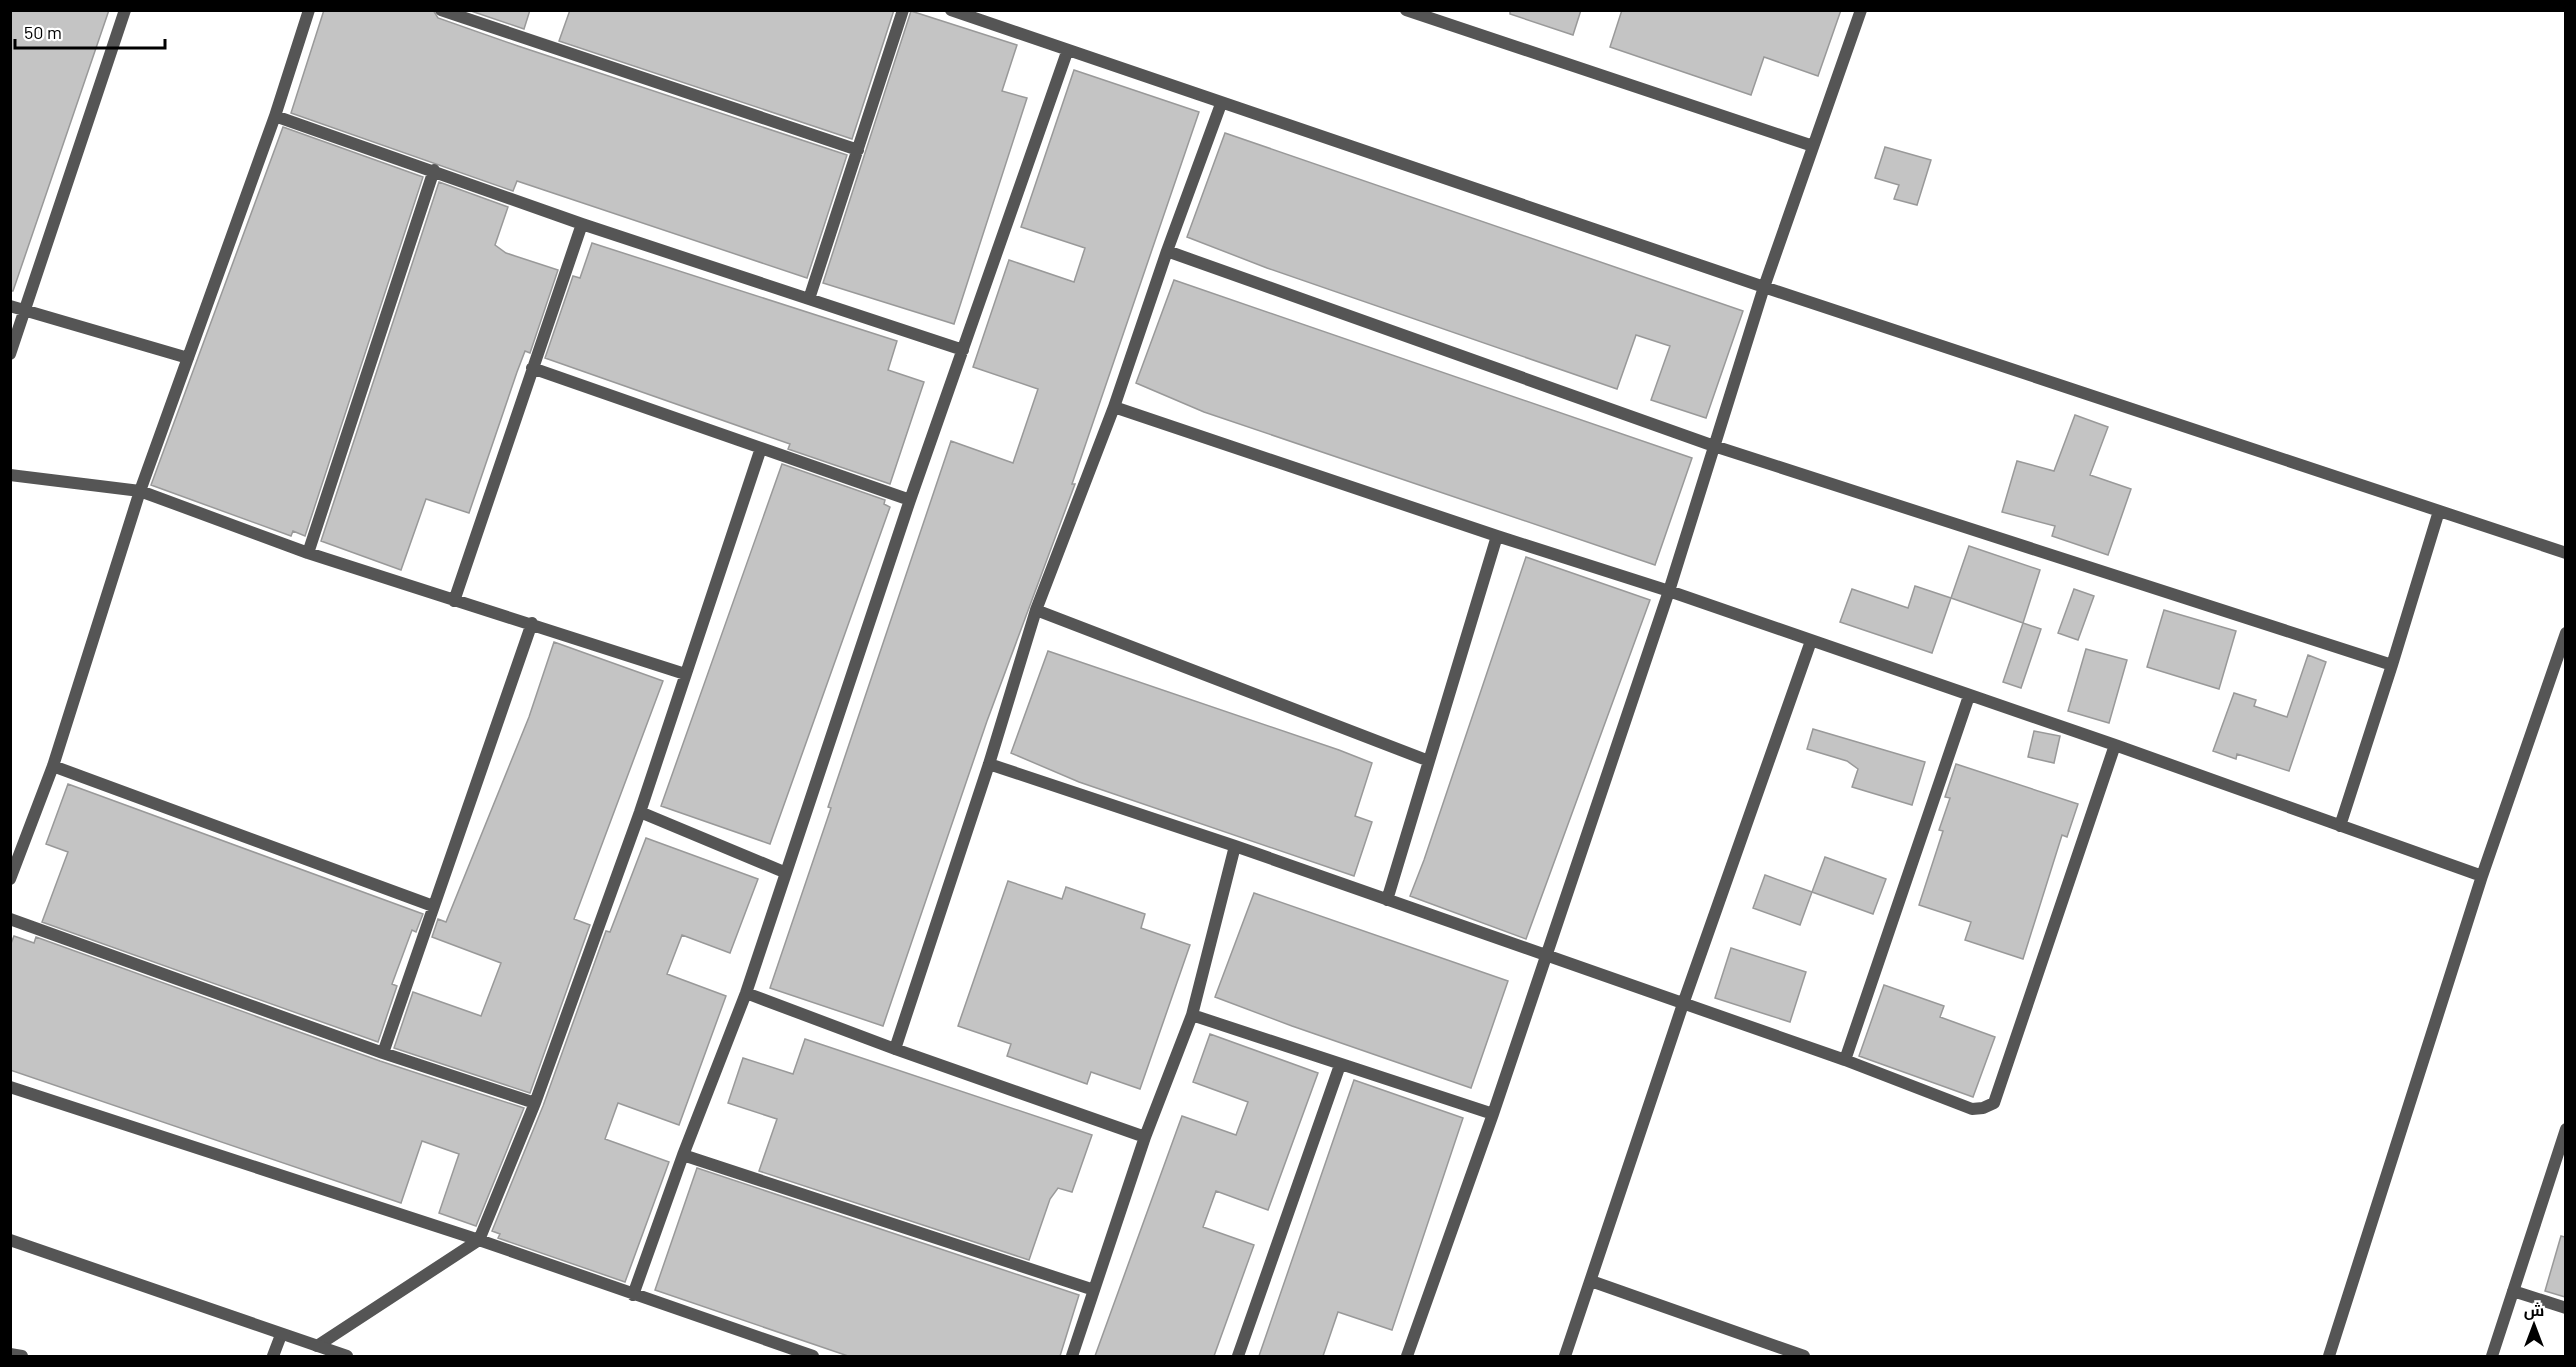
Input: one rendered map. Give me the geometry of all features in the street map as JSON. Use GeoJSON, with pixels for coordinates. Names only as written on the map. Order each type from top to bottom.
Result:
{"type":"FeatureCollection","features":[{"type":"Feature","properties":{"kind":"street"},"geometry":{"type":"LineString","coordinates":[[10,354],[125,10]]}},
{"type":"Feature","properties":{"kind":"street"},"geometry":{"type":"LineString","coordinates":[[10,879],[53,766],[140,491],[275,116],[309,10]]}},
{"type":"Feature","properties":{"kind":"street"},"geometry":{"type":"LineString","coordinates":[[441,10],[858,150]]}},
{"type":"Feature","properties":{"kind":"street"},"geometry":{"type":"LineString","coordinates":[[809,299],[903,10]]}},
{"type":"Feature","properties":{"kind":"street"},"geometry":{"type":"LineString","coordinates":[[951,10],[1068,52],[1764,287],[2565,553]]}},
{"type":"Feature","properties":{"kind":"street"},"geometry":{"type":"LineString","coordinates":[[1406,10],[1813,146]]}},
{"type":"Feature","properties":{"kind":"street"},"geometry":{"type":"LineString","coordinates":[[1445,24],[1449,10]]}},
{"type":"Feature","properties":{"kind":"street"},"geometry":{"type":"LineString","coordinates":[[1407,1356],[1493,1114],[1669,591],[1764,287],[1861,10]]}},
{"type":"Feature","properties":{"kind":"street"},"geometry":{"type":"LineString","coordinates":[[633,1295],[683,1155],[746,993],[784,872],[910,500],[1068,52]]}},
{"type":"Feature","properties":{"kind":"street"},"geometry":{"type":"LineString","coordinates":[[895,1049],[989,764],[1035,610],[1114,407],[1167,251],[1221,104]]}},
{"type":"Feature","properties":{"kind":"street"},"geometry":{"type":"LineString","coordinates":[[275,116],[434,170],[582,224],[963,350]]}},
{"type":"Feature","properties":{"kind":"street"},"geometry":{"type":"LineString","coordinates":[[308,553],[434,170]]}},
{"type":"Feature","properties":{"kind":"street"},"geometry":{"type":"LineString","coordinates":[[454,601],[582,224]]}},
{"type":"Feature","properties":{"kind":"street"},"geometry":{"type":"LineString","coordinates":[[1167,251],[1714,446],[2392,666]]}},
{"type":"Feature","properties":{"kind":"street"},"geometry":{"type":"LineString","coordinates":[[10,306],[188,358]]}},
{"type":"Feature","properties":{"kind":"street"},"geometry":{"type":"LineString","coordinates":[[532,368],[910,500]]}},
{"type":"Feature","properties":{"kind":"street"},"geometry":{"type":"LineString","coordinates":[[1114,407],[1497,536],[1669,591],[2115,745],[2481,876]]}},
{"type":"Feature","properties":{"kind":"street"},"geometry":{"type":"LineString","coordinates":[[317,1346],[479,1239],[535,1103],[640,812],[762,448]]}},
{"type":"Feature","properties":{"kind":"street"},"geometry":{"type":"LineString","coordinates":[[10,476],[140,491],[308,553],[454,601],[532,623],[685,674]]}},
{"type":"Feature","properties":{"kind":"street"},"geometry":{"type":"LineString","coordinates":[[2340,826],[2439,511]]}},
{"type":"Feature","properties":{"kind":"street"},"geometry":{"type":"LineString","coordinates":[[1387,900],[1497,536]]}},
{"type":"Feature","properties":{"kind":"street"},"geometry":{"type":"LineString","coordinates":[[1035,610],[1429,761]]}},
{"type":"Feature","properties":{"kind":"street"},"geometry":{"type":"LineString","coordinates":[[383,1053],[532,623]]}},
{"type":"Feature","properties":{"kind":"street"},"geometry":{"type":"LineString","coordinates":[[2329,1356],[2481,876],[2565,633]]}},
{"type":"Feature","properties":{"kind":"street"},"geometry":{"type":"LineString","coordinates":[[1565,1356],[1683,1004],[1811,641]]}},
{"type":"Feature","properties":{"kind":"street"},"geometry":{"type":"LineString","coordinates":[[1845,1060],[1969,696]]}},
{"type":"Feature","properties":{"kind":"street"},"geometry":{"type":"LineString","coordinates":[[989,764],[1235,846],[1845,1060],[1972,1109],[1983,1108],[1994,1103],[2115,745]]}},
{"type":"Feature","properties":{"kind":"street"},"geometry":{"type":"LineString","coordinates":[[53,766],[433,906]]}},
{"type":"Feature","properties":{"kind":"street"},"geometry":{"type":"LineString","coordinates":[[640,812],[784,872]]}},
{"type":"Feature","properties":{"kind":"street"},"geometry":{"type":"LineString","coordinates":[[1072,1356],[1145,1137],[1192,1015],[1235,846]]}},
{"type":"Feature","properties":{"kind":"street"},"geometry":{"type":"LineString","coordinates":[[10,919],[383,1053],[535,1103]]}},
{"type":"Feature","properties":{"kind":"street"},"geometry":{"type":"LineString","coordinates":[[746,993],[895,1049],[1145,1137]]}},
{"type":"Feature","properties":{"kind":"street"},"geometry":{"type":"LineString","coordinates":[[1192,1015],[1493,1114]]}},
{"type":"Feature","properties":{"kind":"street"},"geometry":{"type":"LineString","coordinates":[[1238,1356],[1340,1065]]}},
{"type":"Feature","properties":{"kind":"street"},"geometry":{"type":"LineString","coordinates":[[10,1088],[479,1239],[633,1295],[813,1356]]}},
{"type":"Feature","properties":{"kind":"street"},"geometry":{"type":"LineString","coordinates":[[2492,1356],[2565,1130]]}},
{"type":"Feature","properties":{"kind":"street"},"geometry":{"type":"LineString","coordinates":[[683,1155],[1094,1290]]}},
{"type":"Feature","properties":{"kind":"street"},"geometry":{"type":"LineString","coordinates":[[10,1240],[347,1356]]}},
{"type":"Feature","properties":{"kind":"street"},"geometry":{"type":"LineString","coordinates":[[1592,1281],[1804,1356]]}},
{"type":"Feature","properties":{"kind":"street"},"geometry":{"type":"LineString","coordinates":[[2513,1291],[2565,1308]]}},
{"type":"Feature","properties":{"kind":"street"},"geometry":{"type":"LineString","coordinates":[[273,1356],[281,1335]]}},
{"type":"Feature","properties":{"kind":"street"},"geometry":{"type":"LineString","coordinates":[[10,1354],[22,1356]]}},
{"type":"Feature","properties":{"kind":"building"},"geometry":{"type":"Polygon","coordinates":[[[10,10],[109,10],[13,291],[10,291],[10,10]]]}},
{"type":"Feature","properties":{"kind":"building"},"geometry":{"type":"Polygon","coordinates":[[[324,10],[433,10],[438,18],[847,155],[807,278],[517,181],[513,191],[291,113],[324,10]]]}},
{"type":"Feature","properties":{"kind":"building"},"geometry":{"type":"Polygon","coordinates":[[[468,10],[530,10],[524,29],[468,10]]]}},
{"type":"Feature","properties":{"kind":"building"},"geometry":{"type":"Polygon","coordinates":[[[570,10],[894,10],[852,139],[559,41],[570,10]]]}},
{"type":"Feature","properties":{"kind":"building"},"geometry":{"type":"Polygon","coordinates":[[[1510,10],[1581,10],[1573,35],[1510,14],[1510,10]]]}},
{"type":"Feature","properties":{"kind":"building"},"geometry":{"type":"Polygon","coordinates":[[[1622,10],[1841,10],[1818,76],[1764,57],[1751,95],[1610,47],[1622,10]]]}},
{"type":"Feature","properties":{"kind":"building"},"geometry":{"type":"Polygon","coordinates":[[[911,11],[1017,45],[1002,91],[1027,98],[954,324],[823,283],[911,11]]]}},
{"type":"Feature","properties":{"kind":"building"},"geometry":{"type":"Polygon","coordinates":[[[1074,70],[1199,112],[1072,484],[1075,484],[987,721],[883,1026],[770,988],[951,441],[1013,463],[1038,389],[973,367],[1009,260],[1074,282],[1085,248],[1021,227],[1074,70]]]}},
{"type":"Feature","properties":{"kind":"building"},"geometry":{"type":"Polygon","coordinates":[[[283,127],[423,177],[305,536],[293,531],[291,536],[151,485],[283,127]]]}},
{"type":"Feature","properties":{"kind":"building"},"geometry":{"type":"Polygon","coordinates":[[[1225,133],[1743,311],[1706,418],[1651,400],[1670,346],[1636,335],[1617,389],[1267,268],[1187,237],[1225,133]]]}},
{"type":"Feature","properties":{"kind":"building"},"geometry":{"type":"Polygon","coordinates":[[[1885,147],[1931,160],[1917,205],[1894,199],[1899,185],[1875,178],[1885,147]]]}},
{"type":"Feature","properties":{"kind":"building"},"geometry":{"type":"Polygon","coordinates":[[[439,182],[508,207],[495,245],[506,253],[558,270],[530,353],[525,351],[517,372],[469,513],[426,499],[401,570],[321,541],[439,182]]]}},
{"type":"Feature","properties":{"kind":"building"},"geometry":{"type":"Polygon","coordinates":[[[592,243],[897,341],[888,370],[924,382],[890,484],[788,449],[790,444],[545,358],[573,276],[580,278],[592,243]]]}},
{"type":"Feature","properties":{"kind":"building"},"geometry":{"type":"Polygon","coordinates":[[[1174,280],[1692,458],[1655,565],[1204,412],[1136,383],[1174,280]]]}},
{"type":"Feature","properties":{"kind":"building"},"geometry":{"type":"Polygon","coordinates":[[[2075,415],[2108,427],[2090,475],[2131,489],[2108,555],[2052,536],[2055,526],[2002,512],[2017,461],[2054,471],[2075,415]]]}},
{"type":"Feature","properties":{"kind":"building"},"geometry":{"type":"Polygon","coordinates":[[[782,464],[885,500],[884,504],[890,507],[770,844],[661,806],[782,464]]]}},
{"type":"Feature","properties":{"kind":"building"},"geometry":{"type":"Polygon","coordinates":[[[1969,546],[2040,570],[2023,623],[1951,598],[1969,546]]]}},
{"type":"Feature","properties":{"kind":"building"},"geometry":{"type":"Polygon","coordinates":[[[1526,557],[1650,600],[1526,939],[1410,896],[1526,557]]]}},
{"type":"Feature","properties":{"kind":"building"},"geometry":{"type":"Polygon","coordinates":[[[1915,586],[1951,598],[1932,653],[1840,622],[1852,589],[1908,608],[1915,586]]]}},
{"type":"Feature","properties":{"kind":"building"},"geometry":{"type":"Polygon","coordinates":[[[2074,589],[2094,596],[2078,640],[2058,633],[2074,589]]]}},
{"type":"Feature","properties":{"kind":"building"},"geometry":{"type":"Polygon","coordinates":[[[2164,610],[2236,631],[2219,689],[2147,667],[2164,610]]]}},
{"type":"Feature","properties":{"kind":"building"},"geometry":{"type":"Polygon","coordinates":[[[2023,623],[2041,629],[2021,688],[2003,682],[2023,623]]]}},
{"type":"Feature","properties":{"kind":"building"},"geometry":{"type":"Polygon","coordinates":[[[554,642],[663,681],[574,919],[590,925],[530,1093],[394,1048],[413,992],[481,1016],[501,963],[432,937],[438,919],[446,922],[529,717],[554,642]]]}},
{"type":"Feature","properties":{"kind":"building"},"geometry":{"type":"Polygon","coordinates":[[[2086,649],[2127,660],[2109,723],[2068,711],[2086,649]]]}},
{"type":"Feature","properties":{"kind":"building"},"geometry":{"type":"Polygon","coordinates":[[[1048,651],[1372,763],[1355,816],[1372,822],[1354,876],[1079,782],[1011,753],[1048,651]]]}},
{"type":"Feature","properties":{"kind":"building"},"geometry":{"type":"Polygon","coordinates":[[[2308,655],[2326,662],[2289,771],[2237,754],[2236,759],[2213,751],[2234,693],[2256,700],[2254,706],[2287,717],[2308,655]]]}},
{"type":"Feature","properties":{"kind":"building"},"geometry":{"type":"Polygon","coordinates":[[[1813,729],[1925,762],[1912,805],[1852,787],[1858,769],[1847,761],[1807,749],[1813,729]]]}},
{"type":"Feature","properties":{"kind":"building"},"geometry":{"type":"Polygon","coordinates":[[[2034,731],[2060,736],[2054,763],[2028,757],[2034,731]]]}},
{"type":"Feature","properties":{"kind":"building"},"geometry":{"type":"Polygon","coordinates":[[[1956,764],[2078,804],[2067,837],[2062,835],[2023,959],[1965,940],[1971,922],[1919,905],[1943,831],[1939,830],[1950,798],[1945,797],[1956,764]]]}},
{"type":"Feature","properties":{"kind":"building"},"geometry":{"type":"Polygon","coordinates":[[[68,784],[423,914],[416,932],[412,930],[392,984],[397,986],[378,1042],[42,922],[68,852],[46,844],[68,784]]]}},
{"type":"Feature","properties":{"kind":"building"},"geometry":{"type":"Polygon","coordinates":[[[646,838],[758,879],[730,953],[682,935],[667,974],[726,996],[679,1125],[618,1103],[605,1139],[669,1162],[625,1282],[498,1238],[500,1234],[492,1231],[543,1106],[606,931],[610,932],[646,838]]]}},
{"type":"Feature","properties":{"kind":"building"},"geometry":{"type":"Polygon","coordinates":[[[1825,857],[1886,879],[1873,914],[1812,892],[1825,857]]]}},
{"type":"Feature","properties":{"kind":"building"},"geometry":{"type":"Polygon","coordinates":[[[1765,875],[1812,892],[1800,925],[1753,908],[1765,875]]]}},
{"type":"Feature","properties":{"kind":"building"},"geometry":{"type":"Polygon","coordinates":[[[1008,881],[1062,899],[1066,887],[1145,914],[1141,928],[1190,945],[1140,1089],[1091,1072],[1087,1084],[1007,1056],[1011,1044],[958,1026],[1008,881]]]}},
{"type":"Feature","properties":{"kind":"building"},"geometry":{"type":"Polygon","coordinates":[[[1254,893],[1508,981],[1471,1088],[1215,997],[1254,893]]]}},
{"type":"Feature","properties":{"kind":"building"},"geometry":{"type":"Polygon","coordinates":[[[14,936],[34,943],[36,937],[380,1061],[524,1108],[476,1226],[439,1213],[459,1154],[422,1141],[401,1203],[10,1070],[10,946],[14,936]]]}},
{"type":"Feature","properties":{"kind":"building"},"geometry":{"type":"Polygon","coordinates":[[[1731,948],[1806,972],[1790,1022],[1715,998],[1731,948]]]}},
{"type":"Feature","properties":{"kind":"building"},"geometry":{"type":"Polygon","coordinates":[[[1884,985],[1944,1006],[1940,1017],[1995,1037],[1973,1097],[1859,1056],[1884,985]]]}},
{"type":"Feature","properties":{"kind":"building"},"geometry":{"type":"Polygon","coordinates":[[[1210,1034],[1318,1073],[1268,1210],[1216,1191],[1203,1227],[1254,1245],[1214,1356],[1095,1356],[1182,1116],[1236,1135],[1248,1102],[1193,1082],[1210,1034]]]}},
{"type":"Feature","properties":{"kind":"building"},"geometry":{"type":"Polygon","coordinates":[[[805,1039],[1092,1135],[1072,1192],[1058,1188],[1050,1199],[1029,1260],[759,1171],[777,1119],[728,1103],[743,1058],[793,1074],[805,1039]]]}},
{"type":"Feature","properties":{"kind":"building"},"geometry":{"type":"Polygon","coordinates":[[[1354,1080],[1463,1118],[1392,1330],[1338,1312],[1323,1356],[1259,1356],[1354,1080]]]}},
{"type":"Feature","properties":{"kind":"building"},"geometry":{"type":"Polygon","coordinates":[[[697,1168],[1079,1295],[1060,1356],[848,1356],[655,1290],[697,1168]]]}},
{"type":"Feature","properties":{"kind":"building"},"geometry":{"type":"Polygon","coordinates":[[[2561,1236],[2565,1237],[2565,1297],[2545,1291],[2561,1236]]]}}]}
